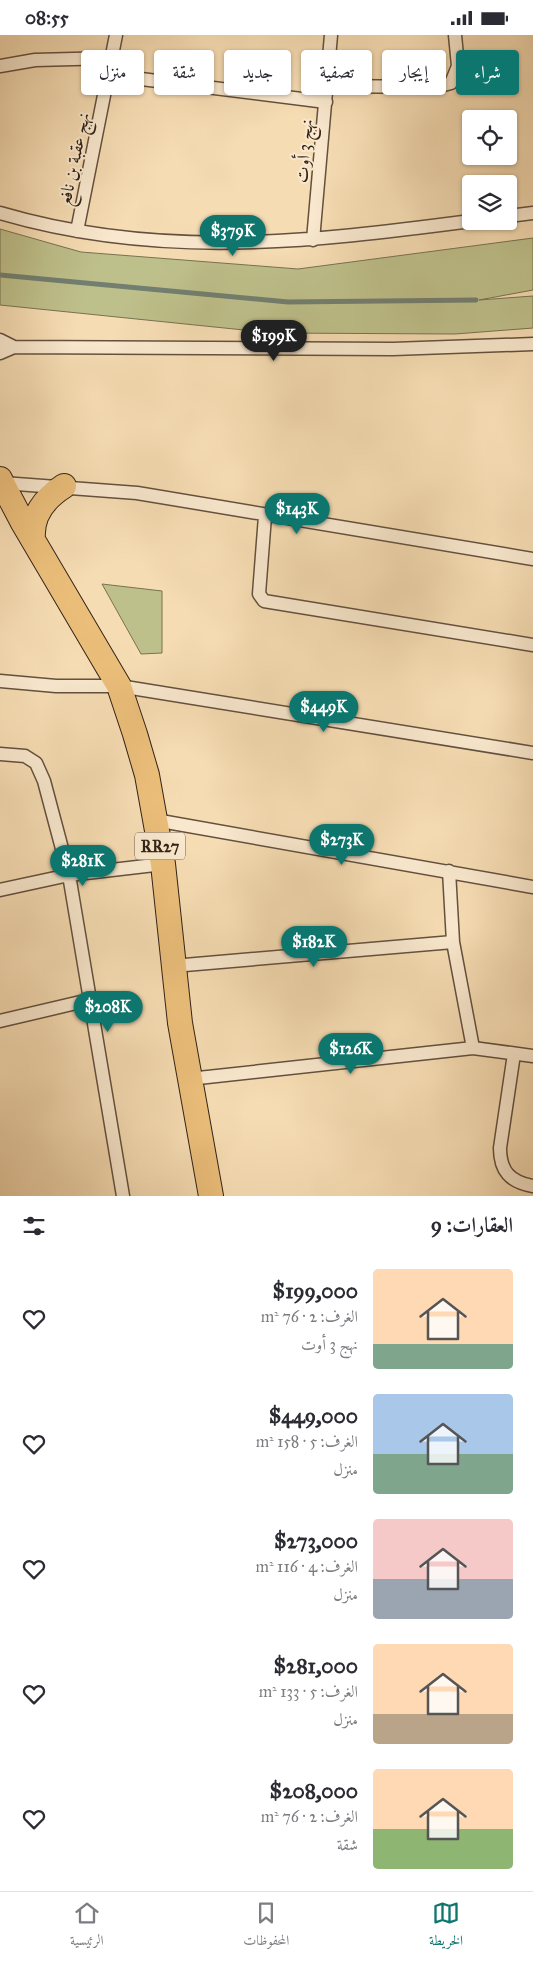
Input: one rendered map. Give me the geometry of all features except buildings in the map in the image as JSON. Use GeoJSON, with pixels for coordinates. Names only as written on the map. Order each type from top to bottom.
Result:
{"type":"FeatureCollection","features":[{"type":"Feature","properties":{"kind":"highway","name":"RR27"},"geometry":{"type":"LineString","coordinates":[[2,481],[28,531],[119,686],[146,775],[163,864],[173,966],[189,1079],[211,1196]]}},
{"type":"Feature","properties":{"kind":"highway"},"geometry":{"type":"LineString","coordinates":[[0,511],[28,531],[46,500],[64,486]]}},
{"type":"Feature","properties":{"kind":"street","name":"نهج عقبة بن نافع"},"geometry":{"type":"LineString","coordinates":[[113,50],[116,35]]}},
{"type":"Feature","properties":{"kind":"street","name":"نهج 3 أوت"},"geometry":{"type":"LineString","coordinates":[[330,50],[331,35]]}},
{"type":"Feature","properties":{"kind":"street"},"geometry":{"type":"LineString","coordinates":[[372,86],[436,87],[451,83],[458,66],[455,35]]}},
{"type":"Feature","properties":{"kind":"street"},"geometry":{"type":"LineString","coordinates":[[0,66],[36,60],[81,58]]}},
{"type":"Feature","properties":{"kind":"street"},"geometry":{"type":"LineString","coordinates":[[144,79],[326,102]]}},
{"type":"Feature","properties":{"kind":"street","name":"نهج عقبة بن نافع"},"geometry":{"type":"LineString","coordinates":[[77,231],[106,95]]}},
{"type":"Feature","properties":{"kind":"street","name":"نهج 3 أوت"},"geometry":{"type":"LineString","coordinates":[[313,240],[326,95]]}},
{"type":"Feature","properties":{"kind":"street"},"geometry":{"type":"LineString","coordinates":[[0,213],[77,231],[200,244],[313,240],[462,222]]}},
{"type":"Feature","properties":{"kind":"street"},"geometry":{"type":"LineString","coordinates":[[517,215],[533,213]]}},
{"type":"Feature","properties":{"kind":"street"},"geometry":{"type":"LineString","coordinates":[[0,340],[14,347]]}},
{"type":"Feature","properties":{"kind":"street"},"geometry":{"type":"LineString","coordinates":[[0,353],[14,347],[393,349],[533,344]]}},
{"type":"Feature","properties":{"kind":"street"},"geometry":{"type":"LineString","coordinates":[[2,481],[137,493],[533,559]]}},
{"type":"Feature","properties":{"kind":"street"},"geometry":{"type":"LineString","coordinates":[[266,515],[259,594],[264,601],[533,645]]}},
{"type":"Feature","properties":{"kind":"street"},"geometry":{"type":"LineString","coordinates":[[0,681],[56,686],[119,686],[533,753]]}},
{"type":"Feature","properties":{"kind":"street"},"geometry":{"type":"LineString","coordinates":[[0,754],[24,756],[36,763],[44,781],[69,875],[123,1196]]}},
{"type":"Feature","properties":{"kind":"street"},"geometry":{"type":"LineString","coordinates":[[155,820],[533,887]]}},
{"type":"Feature","properties":{"kind":"street"},"geometry":{"type":"LineString","coordinates":[[0,890],[69,875],[163,864]]}},
{"type":"Feature","properties":{"kind":"street"},"geometry":{"type":"LineString","coordinates":[[449,871],[453,942],[473,1048]]}},
{"type":"Feature","properties":{"kind":"street"},"geometry":{"type":"LineString","coordinates":[[173,966],[453,942]]}},
{"type":"Feature","properties":{"kind":"street"},"geometry":{"type":"LineString","coordinates":[[0,1021],[89,1000]]}},
{"type":"Feature","properties":{"kind":"street"},"geometry":{"type":"LineString","coordinates":[[189,1079],[473,1048],[533,1056]]}},
{"type":"Feature","properties":{"kind":"street"},"geometry":{"type":"LineString","coordinates":[[514,1054],[500,1148],[500,1161],[506,1173],[514,1181],[533,1186]]}},
{"type":"Feature","properties":{"kind":"green space"},"geometry":{"type":"Polygon","coordinates":[[[0,229],[81,252],[298,269],[533,238],[533,290],[479,300],[533,296],[533,328],[455,334],[273,333],[0,305],[0,229]]]}},
{"type":"Feature","properties":{"kind":"green space"},"geometry":{"type":"Polygon","coordinates":[[[102,584],[162,591],[162,653],[141,654],[102,584]]]}},
{"type":"Feature","properties":{"kind":"waterway"},"geometry":{"type":"LineString","coordinates":[[0,275],[288,302],[476,300]]}}]}
